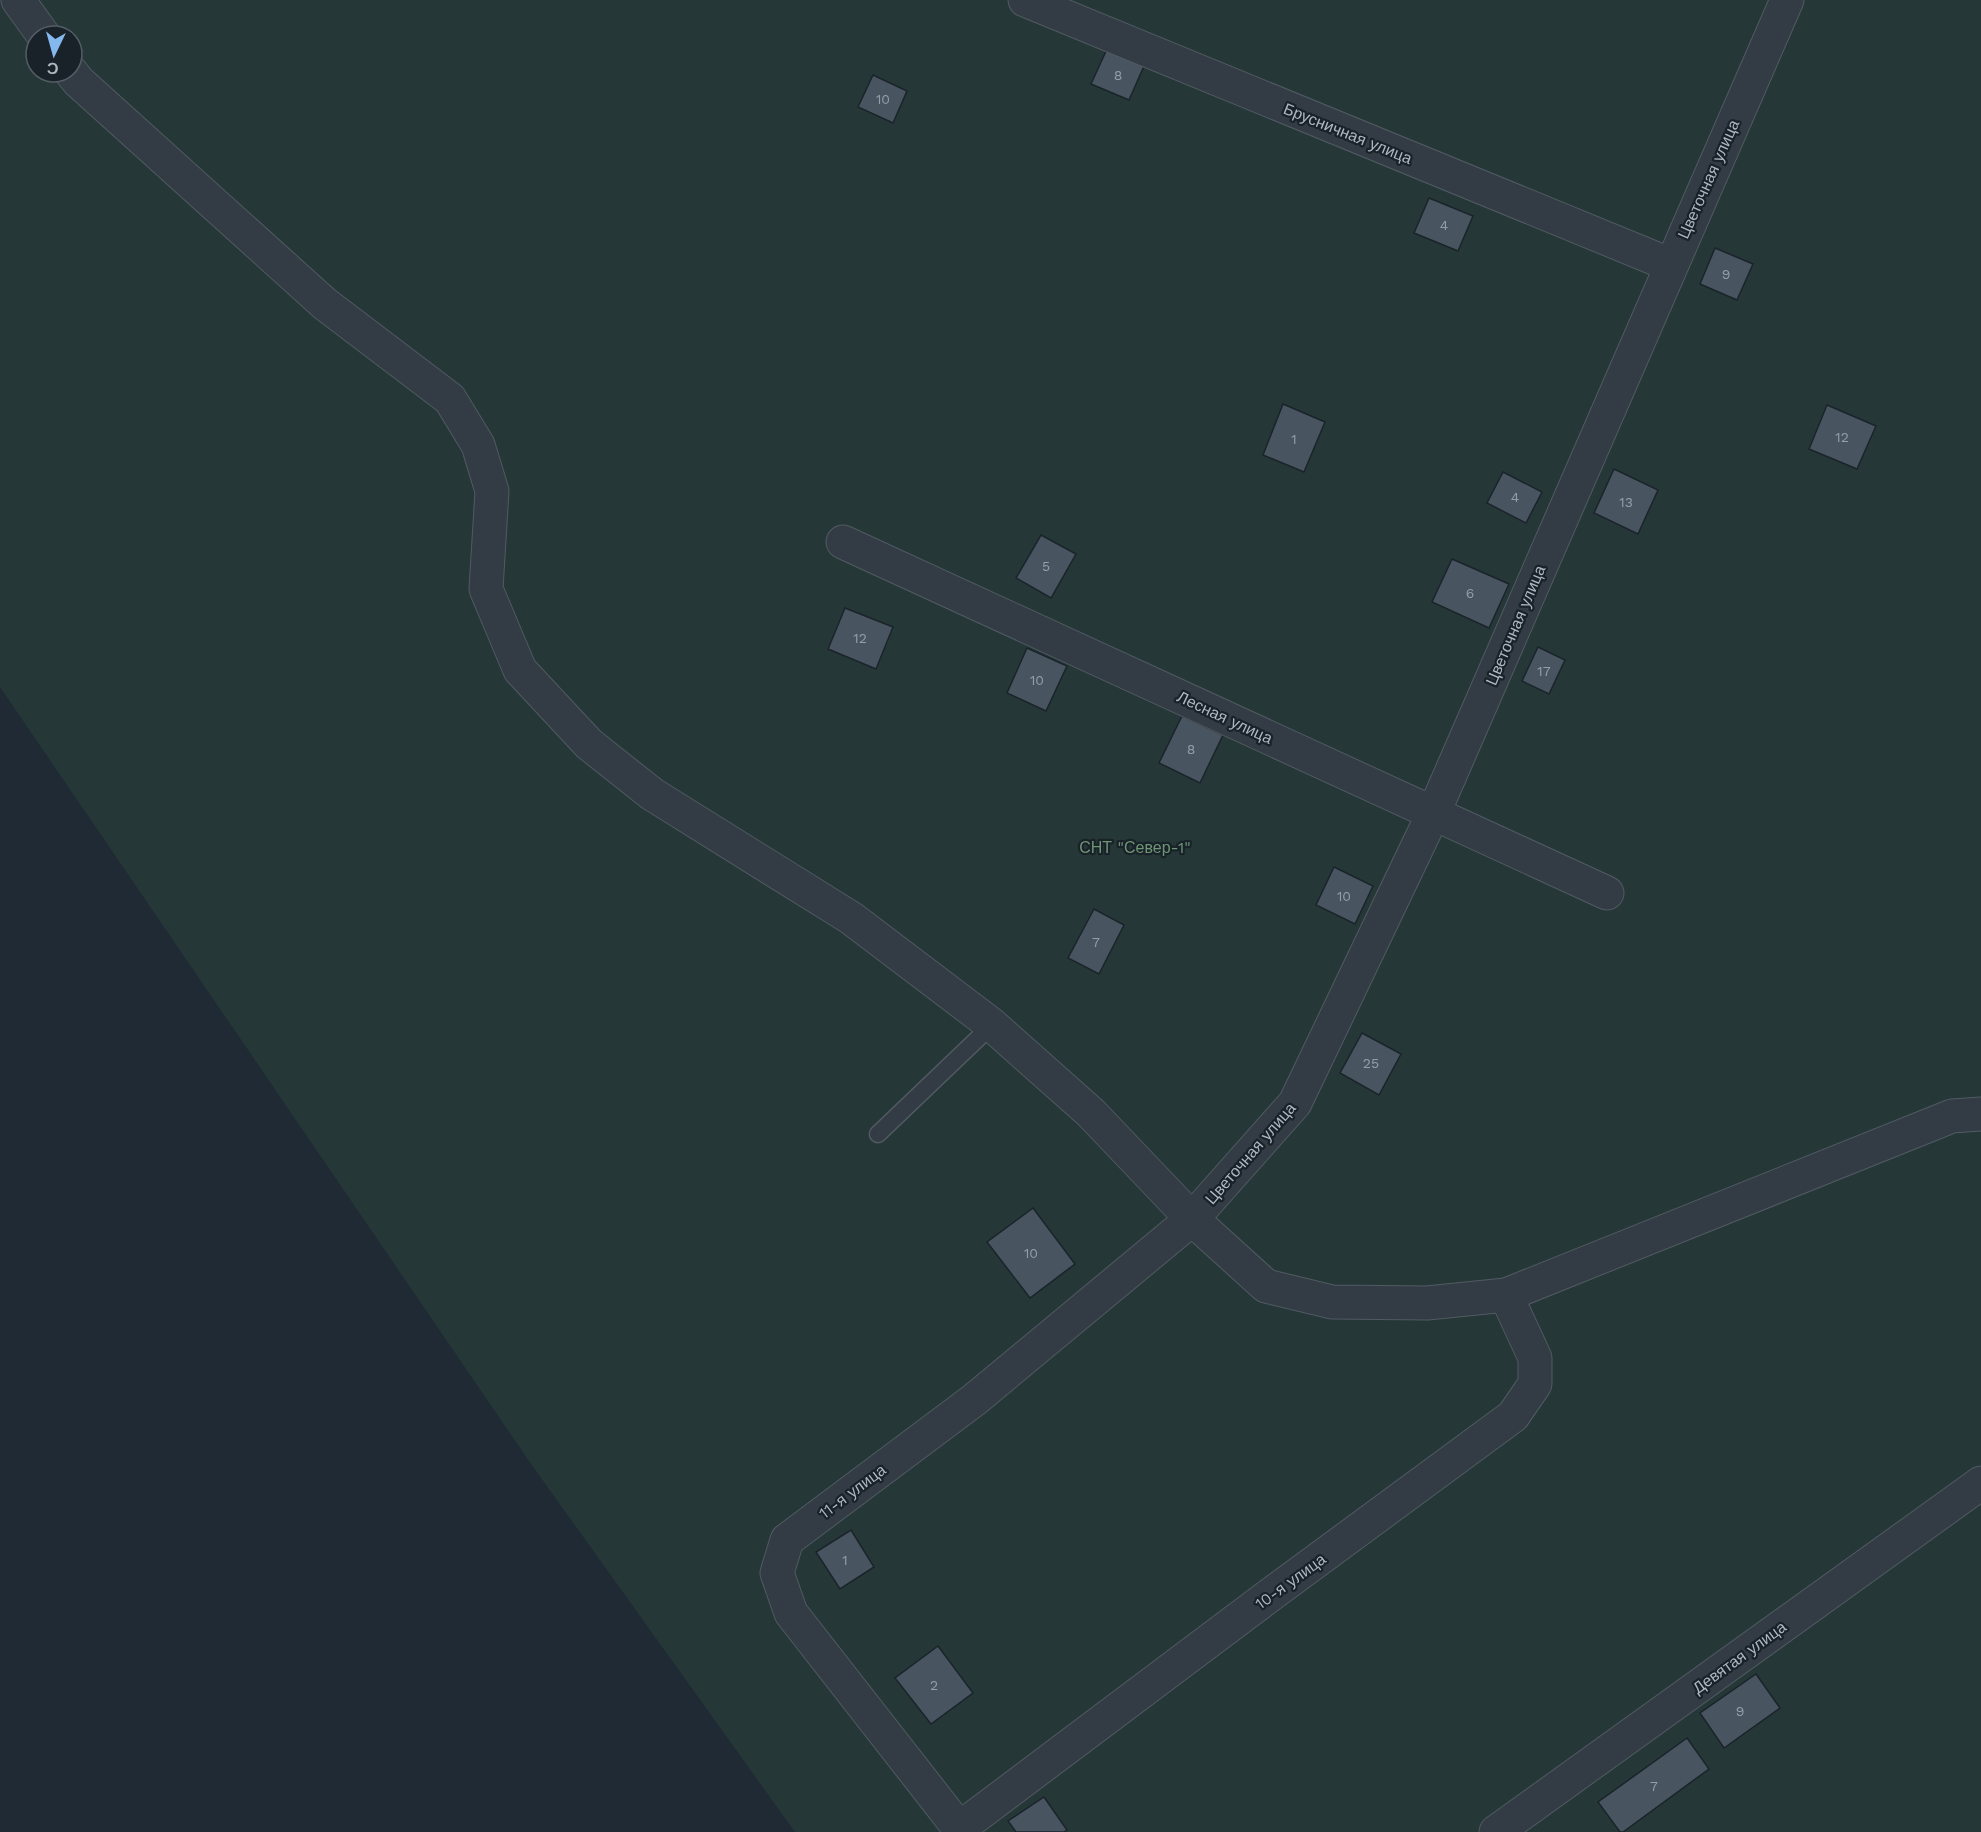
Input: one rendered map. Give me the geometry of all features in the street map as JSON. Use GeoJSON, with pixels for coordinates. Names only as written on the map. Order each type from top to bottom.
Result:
{"type":"FeatureCollection","features":[{"type":"Feature","properties":{"kind":"street"},"geometry":{"type":"LineString","coordinates":[[18,0],[35,24]]}},
{"type":"Feature","properties":{"kind":"street","name":"Брусничная улица"},"geometry":{"type":"LineString","coordinates":[[1024,0],[1671,265]]}},
{"type":"Feature","properties":{"kind":"street","name":"Цветочная улица"},"geometry":{"type":"LineString","coordinates":[[1192,1219],[1295,1103],[1434,812],[1787,0]]}},
{"type":"Feature","properties":{"kind":"street"},"geometry":{"type":"LineString","coordinates":[[81,84],[325,304],[450,399],[478,445],[492,491],[486,590],[520,670],[589,744],[652,794],[851,918],[992,1025],[1091,1113],[1192,1219],[1266,1286],[1332,1302],[1427,1303],[1506,1295],[1952,1116],[1981,1114]]}},
{"type":"Feature","properties":{"kind":"street","name":"Лесная улица"},"geometry":{"type":"LineString","coordinates":[[843,542],[1608,893]]}},
{"type":"Feature","properties":{"kind":"street","name":"11-я улица"},"geometry":{"type":"LineString","coordinates":[[961,1830],[791,1613],[777,1573],[787,1540],[974,1400],[1192,1219]]}},
{"type":"Feature","properties":{"kind":"street","name":"10-я улица"},"geometry":{"type":"LineString","coordinates":[[961,1830],[1266,1598],[1513,1416],[1535,1384],[1535,1358],[1506,1295]]}},
{"type":"Feature","properties":{"kind":"street","name":"Девятая улица"},"geometry":{"type":"LineString","coordinates":[[1496,1832],[1981,1483]]}},
{"type":"Feature","properties":{"kind":"lane"},"geometry":{"type":"LineString","coordinates":[[878,1134],[992,1025]]}},
{"type":"Feature","properties":{"kind":"green space","name":"СНТ \"Север-1\""},"geometry":{"type":"Polygon","coordinates":[[[0,0],[1981,0],[1981,1832],[795,1832],[531,1464],[0,687],[0,0]]]}},
{"type":"Feature","properties":{"kind":"building"},"geometry":{"type":"Polygon","coordinates":[[[1107,49],[1144,66],[1129,100],[1091,84],[1107,49]]]}},
{"type":"Feature","properties":{"kind":"building"},"geometry":{"type":"Polygon","coordinates":[[[873,75],[907,91],[893,123],[858,107],[873,75]]]}},
{"type":"Feature","properties":{"kind":"building"},"geometry":{"type":"Polygon","coordinates":[[[1429,198],[1473,216],[1458,251],[1414,233],[1429,198]]]}},
{"type":"Feature","properties":{"kind":"building"},"geometry":{"type":"Polygon","coordinates":[[[1715,248],[1753,264],[1737,300],[1700,284],[1715,248]]]}},
{"type":"Feature","properties":{"kind":"building"},"geometry":{"type":"Polygon","coordinates":[[[1283,404],[1325,422],[1304,472],[1263,455],[1283,404]]]}},
{"type":"Feature","properties":{"kind":"building"},"geometry":{"type":"Polygon","coordinates":[[[1827,405],[1876,426],[1857,469],[1809,449],[1827,405]]]}},
{"type":"Feature","properties":{"kind":"building"},"geometry":{"type":"Polygon","coordinates":[[[1614,469],[1658,490],[1638,534],[1594,513],[1614,469]]]}},
{"type":"Feature","properties":{"kind":"building"},"geometry":{"type":"Polygon","coordinates":[[[1503,472],[1542,492],[1526,523],[1487,503],[1503,472]]]}},
{"type":"Feature","properties":{"kind":"building"},"geometry":{"type":"Polygon","coordinates":[[[1041,535],[1076,554],[1051,598],[1016,578],[1041,535]]]}},
{"type":"Feature","properties":{"kind":"building"},"geometry":{"type":"Polygon","coordinates":[[[1452,559],[1509,584],[1489,628],[1432,602],[1452,559]]]}},
{"type":"Feature","properties":{"kind":"building"},"geometry":{"type":"Polygon","coordinates":[[[845,608],[893,627],[876,669],[828,649],[845,608]]]}},
{"type":"Feature","properties":{"kind":"building"},"geometry":{"type":"Polygon","coordinates":[[[1538,647],[1565,660],[1549,694],[1522,681],[1538,647]]]}},
{"type":"Feature","properties":{"kind":"building"},"geometry":{"type":"Polygon","coordinates":[[[1027,648],[1067,666],[1046,711],[1007,693],[1027,648]]]}},
{"type":"Feature","properties":{"kind":"building"},"geometry":{"type":"Polygon","coordinates":[[[1182,716],[1223,735],[1200,783],[1159,763],[1182,716]]]}},
{"type":"Feature","properties":{"kind":"building"},"geometry":{"type":"Polygon","coordinates":[[[1334,867],[1373,886],[1355,924],[1316,905],[1334,867]]]}},
{"type":"Feature","properties":{"kind":"building"},"geometry":{"type":"Polygon","coordinates":[[[1094,909],[1124,925],[1099,974],[1068,958],[1094,909]]]}},
{"type":"Feature","properties":{"kind":"building"},"geometry":{"type":"Polygon","coordinates":[[[1362,1033],[1401,1054],[1379,1095],[1340,1073],[1362,1033]]]}},
{"type":"Feature","properties":{"kind":"building"},"geometry":{"type":"Polygon","coordinates":[[[1033,1208],[1075,1264],[1030,1298],[987,1242],[1033,1208]]]}},
{"type":"Feature","properties":{"kind":"building"},"geometry":{"type":"Polygon","coordinates":[[[851,1530],[874,1567],[840,1589],[816,1552],[851,1530]]]}},
{"type":"Feature","properties":{"kind":"building"},"geometry":{"type":"Polygon","coordinates":[[[938,1646],[973,1693],[931,1724],[895,1678],[938,1646]]]}},
{"type":"Feature","properties":{"kind":"building"},"geometry":{"type":"Polygon","coordinates":[[[1756,1674],[1780,1708],[1724,1748],[1700,1713],[1756,1674]]]}},
{"type":"Feature","properties":{"kind":"building"},"geometry":{"type":"Polygon","coordinates":[[[1687,1738],[1709,1769],[1620,1832],[1598,1802],[1687,1738]]]}},
{"type":"Feature","properties":{"kind":"building"},"geometry":{"type":"Polygon","coordinates":[[[1044,1797],[1067,1830],[1064,1832],[1016,1832],[1008,1821],[1044,1797]]]}}]}
